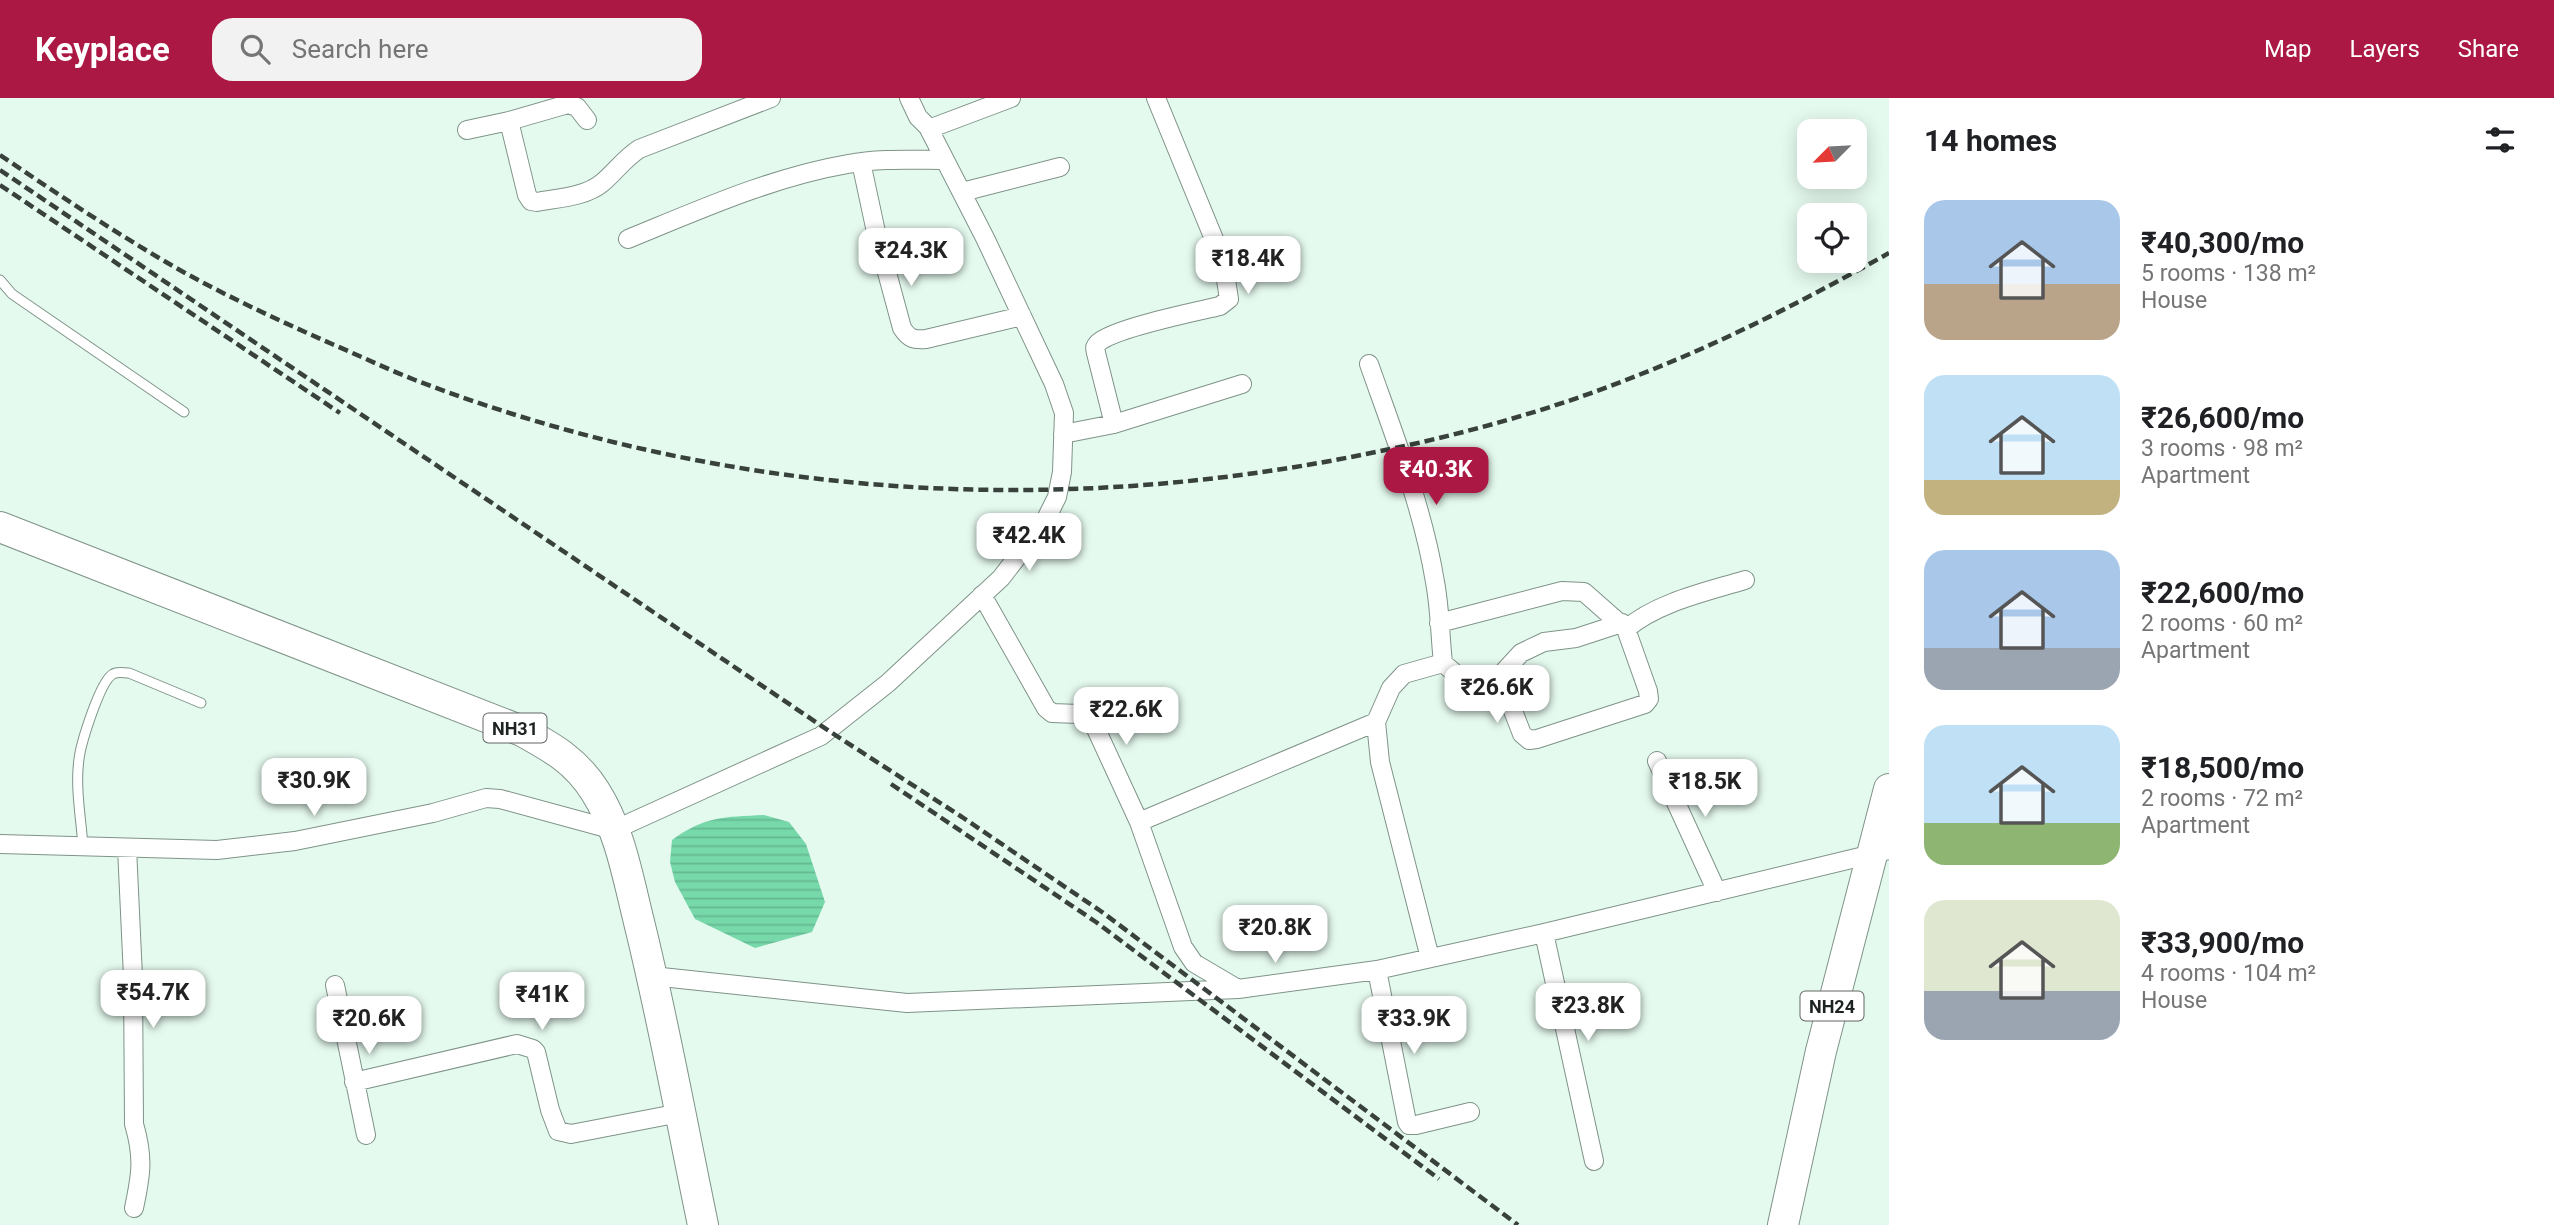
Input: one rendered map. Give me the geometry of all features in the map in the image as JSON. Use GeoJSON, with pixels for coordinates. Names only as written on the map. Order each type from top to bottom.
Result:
{"type":"FeatureCollection","features":[{"type":"Feature","properties":{"kind":"highway","name":"NH31"},"geometry":{"type":"LineString","coordinates":[[0,527],[522,732],[556,749],[576,767],[596,792],[614,830],[652,976],[703,1225]]}},
{"type":"Feature","properties":{"kind":"highway","name":"NH24"},"geometry":{"type":"LineString","coordinates":[[1783,1225],[1821,1051],[1880,853],[1889,789]]}},
{"type":"Feature","properties":{"kind":"street"},"geometry":{"type":"LineString","coordinates":[[509,121],[527,195],[531,201],[537,201],[587,192],[603,183],[626,158],[639,149],[771,98]]}},
{"type":"Feature","properties":{"kind":"street"},"geometry":{"type":"LineString","coordinates":[[0,844],[217,850],[295,841],[433,813],[486,798],[500,799],[614,830],[821,736],[882,688],[1001,578],[1045,521],[1056,497],[1062,472],[1064,413],[1054,384],[945,160],[909,98]]}},
{"type":"Feature","properties":{"kind":"street"},"geometry":{"type":"LineString","coordinates":[[928,127],[1012,98]]}},
{"type":"Feature","properties":{"kind":"street"},"geometry":{"type":"LineString","coordinates":[[1114,424],[1096,353],[1099,342],[1129,329],[1220,306],[1229,299],[1223,261],[1156,98]]}},
{"type":"Feature","properties":{"kind":"street"},"geometry":{"type":"LineString","coordinates":[[467,130],[568,104],[577,107],[587,120]]}},
{"type":"Feature","properties":{"kind":"street"},"geometry":{"type":"LineString","coordinates":[[628,239],[772,183],[849,163],[945,160]]}},
{"type":"Feature","properties":{"kind":"street"},"geometry":{"type":"LineString","coordinates":[[861,162],[876,232],[902,328],[907,335],[914,340],[926,339],[1022,316]]}},
{"type":"Feature","properties":{"kind":"street"},"geometry":{"type":"LineString","coordinates":[[961,192],[1060,167]]}},
{"type":"Feature","properties":{"kind":"street"},"geometry":{"type":"LineString","coordinates":[[1369,364],[1425,537],[1436,583],[1443,663],[1464,681],[1496,675],[1499,677]]}},
{"type":"Feature","properties":{"kind":"street"},"geometry":{"type":"LineString","coordinates":[[1063,434],[1114,424],[1242,384]]}},
{"type":"Feature","properties":{"kind":"street"},"geometry":{"type":"LineString","coordinates":[[1499,677],[1521,653],[1544,642],[1576,638],[1624,626],[1674,603],[1745,580]]}},
{"type":"Feature","properties":{"kind":"street"},"geometry":{"type":"LineString","coordinates":[[1439,623],[1562,592],[1584,593],[1624,626],[1649,699],[1646,705],[1639,708],[1529,740],[1522,734],[1499,677]]}},
{"type":"Feature","properties":{"kind":"street"},"geometry":{"type":"LineString","coordinates":[[982,595],[1046,708],[1052,713],[1086,714],[1091,718],[1139,822],[1183,947],[1195,963],[1238,989]]}},
{"type":"Feature","properties":{"kind":"street"},"geometry":{"type":"LineString","coordinates":[[1430,958],[1383,775],[1376,722],[1391,688],[1404,674],[1443,663]]}},
{"type":"Feature","properties":{"kind":"street"},"geometry":{"type":"LineString","coordinates":[[1139,822],[1376,722]]}},
{"type":"Feature","properties":{"kind":"street"},"geometry":{"type":"LineString","coordinates":[[1657,761],[1717,892]]}},
{"type":"Feature","properties":{"kind":"street"},"geometry":{"type":"LineString","coordinates":[[127,848],[133,977],[134,1124],[142,1170],[134,1208]]}},
{"type":"Feature","properties":{"kind":"street"},"geometry":{"type":"LineString","coordinates":[[652,976],[907,1003],[1238,989],[1377,970],[1880,853]]}},
{"type":"Feature","properties":{"kind":"street"},"geometry":{"type":"LineString","coordinates":[[1544,933],[1594,1161]]}},
{"type":"Feature","properties":{"kind":"street"},"geometry":{"type":"LineString","coordinates":[[1377,970],[1407,1122],[1409,1125],[1416,1125],[1469,1112]]}},
{"type":"Feature","properties":{"kind":"street"},"geometry":{"type":"LineString","coordinates":[[335,985],[366,1135]]}},
{"type":"Feature","properties":{"kind":"street"},"geometry":{"type":"LineString","coordinates":[[354,1083],[517,1044],[537,1052],[550,1110],[558,1131],[570,1134],[680,1113]]}},
{"type":"Feature","properties":{"kind":"lane"},"geometry":{"type":"LineString","coordinates":[[0,280],[12,294],[184,412]]}},
{"type":"Feature","properties":{"kind":"lane"},"geometry":{"type":"LineString","coordinates":[[83,846],[78,761],[81,744],[104,683],[112,674],[129,673],[201,703]]}},
{"type":"Feature","properties":{"kind":"shaded area"},"geometry":{"type":"Polygon","coordinates":[[[764,815],[789,822],[806,844],[825,902],[812,932],[755,948],[695,919],[675,882],[670,862],[672,840],[695,826],[726,817],[764,815]]]}},
{"type":"Feature","properties":{"kind":"railway"},"geometry":{"type":"LineString","coordinates":[[0,155],[110,228],[197,279],[293,327],[415,380],[530,419],[647,450],[766,472],[885,485],[1005,490],[1126,486],[1246,474],[1366,454],[1434,439],[1570,400],[1669,363],[1765,319],[1889,253]]}},
{"type":"Feature","properties":{"kind":"railway"},"geometry":{"type":"LineString","coordinates":[[0,170],[829,731],[1102,912],[1518,1225]]}},
{"type":"Feature","properties":{"kind":"railway"},"geometry":{"type":"LineString","coordinates":[[0,185],[340,413]]}},
{"type":"Feature","properties":{"kind":"railway"},"geometry":{"type":"LineString","coordinates":[[891,784],[1096,922],[1439,1179]]}}]}
